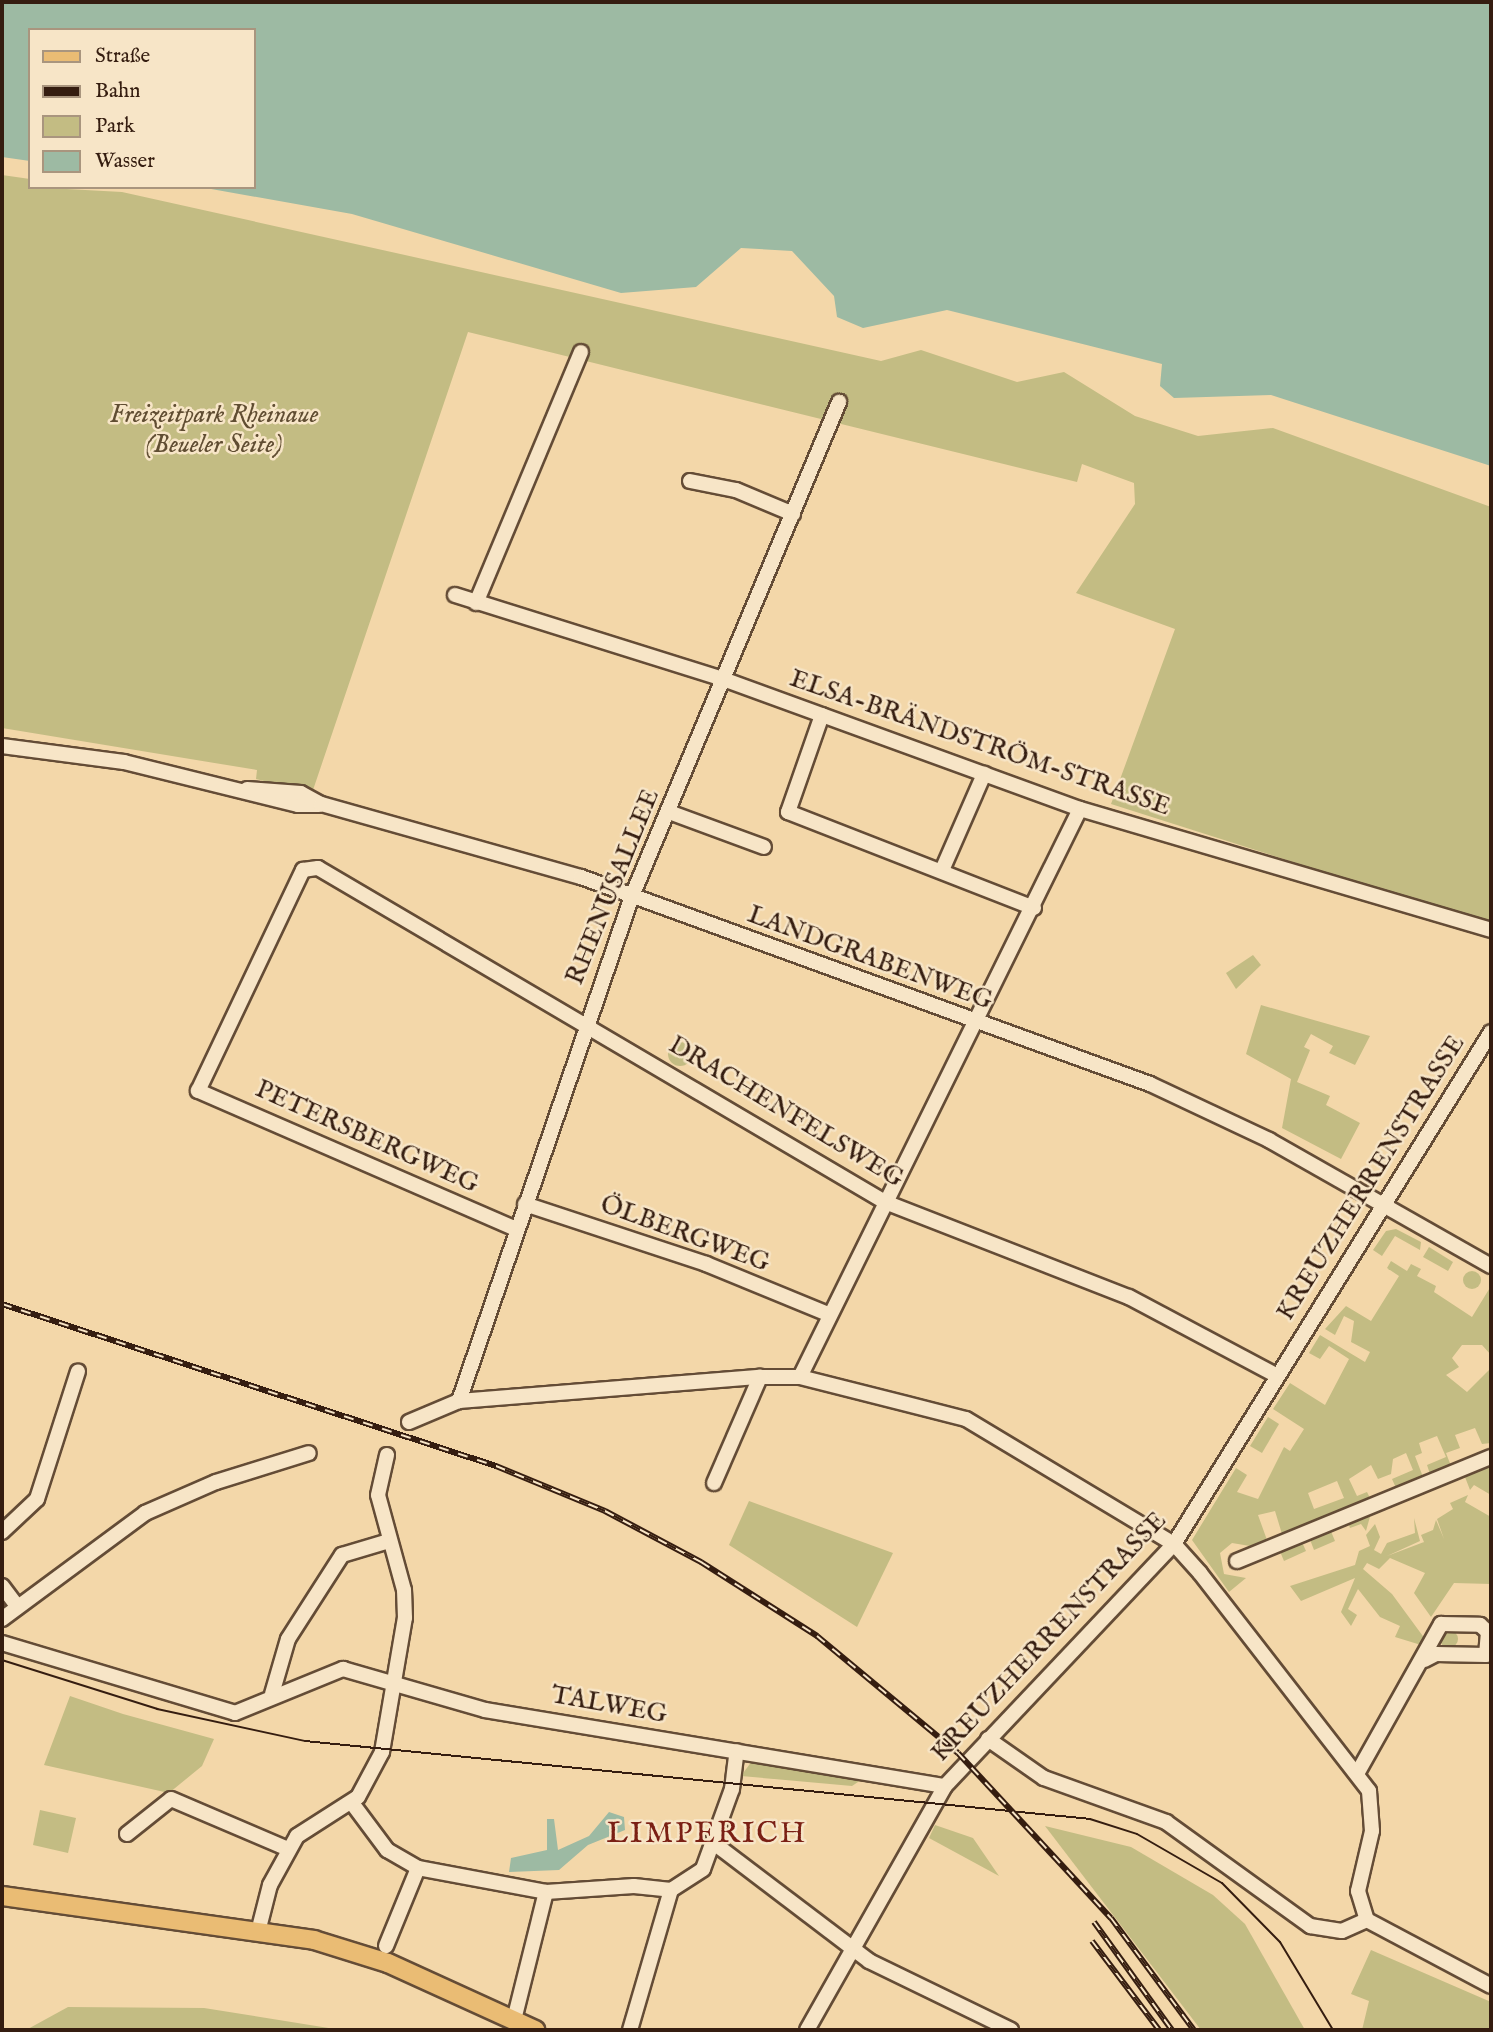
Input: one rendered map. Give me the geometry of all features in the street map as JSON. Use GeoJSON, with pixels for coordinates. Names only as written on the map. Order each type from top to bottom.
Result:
{"type":"FeatureCollection","features":[{"type":"Feature","properties":{"kind":"main road"},"geometry":{"type":"LineString","coordinates":[[2,1896],[259,1928],[388,1963],[535,2030]]}},
{"type":"Feature","properties":{"kind":"street"},"geometry":{"type":"LineString","coordinates":[[476,603],[581,352]]}},
{"type":"Feature","properties":{"kind":"street","name":"RHENUSALLEE"},"geometry":{"type":"LineString","coordinates":[[459,1401],[585,1024],[632,896],[839,402]]}},
{"type":"Feature","properties":{"kind":"street"},"geometry":{"type":"LineString","coordinates":[[690,481],[736,490],[793,514]]}},
{"type":"Feature","properties":{"kind":"street","name":"ELSA-BRÄNDSTRÖM-STRASSE"},"geometry":{"type":"LineString","coordinates":[[455,595],[723,679],[1080,810],[1491,930]]}},
{"type":"Feature","properties":{"kind":"street"},"geometry":{"type":"LineString","coordinates":[[822,715],[788,811],[943,868],[1034,908]]}},
{"type":"Feature","properties":{"kind":"street","name":"LANDGRABENWEG"},"geometry":{"type":"LineString","coordinates":[[2,746],[124,762],[247,789],[298,805],[321,804],[492,849],[632,896],[972,1023],[1180,1096],[1383,1203],[1491,1266]]}},
{"type":"Feature","properties":{"kind":"street"},"geometry":{"type":"LineString","coordinates":[[943,868],[984,774]]}},
{"type":"Feature","properties":{"kind":"street"},"geometry":{"type":"LineString","coordinates":[[800,1377],[828,1314],[972,1023],[1034,908],[1080,810]]}},
{"type":"Feature","properties":{"kind":"street"},"geometry":{"type":"LineString","coordinates":[[669,812],[764,847]]}},
{"type":"Feature","properties":{"kind":"street","name":"DRACHENFELSWEG"},"geometry":{"type":"LineString","coordinates":[[198,1091],[292,882],[303,870],[318,869],[885,1202],[1129,1297],[1276,1375]]}},
{"type":"Feature","properties":{"kind":"street","name":"KREUZHERRENSTRASSE"},"geometry":{"type":"LineString","coordinates":[[807,2030],[945,1786],[1174,1544],[1276,1375],[1491,1032]]}},
{"type":"Feature","properties":{"kind":"street","name":"PETERSBERGWEG"},"geometry":{"type":"LineString","coordinates":[[198,1091],[516,1229]]}},
{"type":"Feature","properties":{"kind":"street","name":"ÖLBERGWEG"},"geometry":{"type":"LineString","coordinates":[[525,1204],[706,1264],[828,1314]]}},
{"type":"Feature","properties":{"kind":"street"},"geometry":{"type":"LineString","coordinates":[[2,1532],[37,1499],[78,1371]]}},
{"type":"Feature","properties":{"kind":"street"},"geometry":{"type":"LineString","coordinates":[[715,1483],[760,1377]]}},
{"type":"Feature","properties":{"kind":"street"},"geometry":{"type":"LineString","coordinates":[[409,1422],[459,1401],[760,1377],[800,1377],[966,1419],[1174,1544],[1359,1772],[1373,1808],[1358,1891],[1367,1920],[1491,1986]]}},
{"type":"Feature","properties":{"kind":"street"},"geometry":{"type":"LineString","coordinates":[[2,1619],[145,1513],[216,1482],[309,1454]]}},
{"type":"Feature","properties":{"kind":"street"},"geometry":{"type":"LineString","coordinates":[[259,1928],[288,1849],[312,1824],[352,1803],[380,1759],[397,1684],[404,1590],[378,1495],[387,1455]]}},
{"type":"Feature","properties":{"kind":"street"},"geometry":{"type":"LineString","coordinates":[[1237,1561],[1491,1457]]}},
{"type":"Feature","properties":{"kind":"street"},"geometry":{"type":"LineString","coordinates":[[272,1694],[288,1639],[342,1555],[389,1541]]}},
{"type":"Feature","properties":{"kind":"street"},"geometry":{"type":"LineString","coordinates":[[2,1586],[18,1607]]}},
{"type":"Feature","properties":{"kind":"street"},"geometry":{"type":"LineString","coordinates":[[1359,1772],[1441,1624],[1480,1626],[1488,1632],[1486,1655],[1423,1660]]}},
{"type":"Feature","properties":{"kind":"street","name":"TALWEG"},"geometry":{"type":"LineString","coordinates":[[2,1643],[235,1713],[272,1694],[343,1669],[485,1710],[945,1786]]}},
{"type":"Feature","properties":{"kind":"street"},"geometry":{"type":"LineString","coordinates":[[988,1739],[1044,1778],[1166,1822],[1310,1926],[1342,1931],[1367,1920]]}},
{"type":"Feature","properties":{"kind":"street"},"geometry":{"type":"LineString","coordinates":[[352,1803],[387,1850],[418,1868],[545,1892],[634,1886],[671,1890],[696,1877],[715,1844],[737,1751]]}},
{"type":"Feature","properties":{"kind":"street"},"geometry":{"type":"LineString","coordinates":[[127,1834],[171,1799],[288,1849]]}},
{"type":"Feature","properties":{"kind":"street"},"geometry":{"type":"LineString","coordinates":[[715,1844],[795,1899],[854,1951],[1011,2030]]}},
{"type":"Feature","properties":{"kind":"street"},"geometry":{"type":"LineString","coordinates":[[387,1946],[418,1868]]}},
{"type":"Feature","properties":{"kind":"street"},"geometry":{"type":"LineString","coordinates":[[630,2030],[671,1890]]}},
{"type":"Feature","properties":{"kind":"street"},"geometry":{"type":"LineString","coordinates":[[514,2020],[545,1892]]}},
{"type":"Feature","properties":{"kind":"green space","name":"Freizeitpark Rheinaue (Beueler Seite)"},"geometry":{"type":"Polygon","coordinates":[[[2,175],[28,179],[28,189],[122,192],[881,361],[921,350],[1017,382],[1064,372],[1135,416],[1198,436],[1273,428],[1491,507],[1491,925],[1111,804],[1175,629],[1076,593],[1135,504],[1134,483],[1082,464],[1077,482],[468,332],[312,793],[256,779],[257,770],[2,728],[2,175]]]}},
{"type":"Feature","properties":{"kind":"green space"},"geometry":{"type":"Polygon","coordinates":[[[1253,955],[1261,965],[1236,989],[1226,973],[1253,955]]]}},
{"type":"Feature","properties":{"kind":"green space"},"geometry":{"type":"Polygon","coordinates":[[[1261,1005],[1370,1036],[1355,1065],[1329,1053],[1333,1046],[1311,1034],[1304,1047],[1310,1050],[1297,1082],[1330,1096],[1326,1105],[1360,1123],[1341,1159],[1282,1128],[1291,1079],[1246,1054],[1261,1005]]]}},
{"type":"Feature","properties":{"kind":"green space"},"geometry":{"type":"Polygon","coordinates":[[[680,1042],[688,1046],[692,1054],[688,1062],[680,1066],[672,1062],[668,1054],[672,1046],[680,1042]]]}},
{"type":"Feature","properties":{"kind":"green space"},"geometry":{"type":"Polygon","coordinates":[[[1396,1229],[1421,1242],[1420,1250],[1395,1236],[1382,1256],[1373,1250],[1386,1231],[1396,1229]]]}},
{"type":"Feature","properties":{"kind":"green space"},"geometry":{"type":"Polygon","coordinates":[[[1429,1247],[1453,1262],[1448,1271],[1423,1257],[1429,1247]]]}},
{"type":"Feature","properties":{"kind":"green space"},"geometry":{"type":"Polygon","coordinates":[[[1391,1261],[1407,1271],[1411,1264],[1421,1269],[1417,1276],[1436,1286],[1434,1292],[1472,1317],[1491,1286],[1491,1355],[1482,1345],[1462,1345],[1452,1358],[1459,1367],[1446,1375],[1467,1392],[1491,1368],[1491,1443],[1482,1444],[1475,1428],[1455,1435],[1460,1448],[1446,1453],[1451,1466],[1430,1474],[1427,1465],[1446,1457],[1437,1436],[1419,1443],[1422,1453],[1415,1456],[1423,1477],[1396,1488],[1392,1479],[1413,1470],[1406,1453],[1393,1459],[1391,1474],[1378,1479],[1371,1465],[1349,1479],[1357,1496],[1367,1492],[1370,1498],[1282,1534],[1275,1511],[1258,1515],[1267,1540],[1250,1546],[1232,1543],[1220,1553],[1224,1574],[1246,1578],[1229,1592],[1192,1540],[1236,1468],[1247,1475],[1237,1492],[1258,1499],[1284,1447],[1290,1451],[1304,1429],[1273,1409],[1290,1383],[1325,1405],[1349,1359],[1329,1346],[1320,1359],[1309,1353],[1320,1335],[1365,1362],[1370,1352],[1351,1342],[1354,1321],[1344,1316],[1335,1335],[1325,1329],[1346,1306],[1371,1321],[1399,1276],[1387,1268],[1391,1261]],[[1337,1481],[1308,1493],[1314,1509],[1344,1498],[1337,1481]]]}},
{"type":"Feature","properties":{"kind":"green space"},"geometry":{"type":"Polygon","coordinates":[[[1472,1271],[1478,1274],[1481,1280],[1478,1286],[1472,1289],[1466,1286],[1463,1280],[1466,1274],[1472,1271]]]}},
{"type":"Feature","properties":{"kind":"green space"},"geometry":{"type":"Polygon","coordinates":[[[1268,1417],[1279,1424],[1262,1453],[1250,1446],[1268,1417]]]}},
{"type":"Feature","properties":{"kind":"green space"},"geometry":{"type":"Polygon","coordinates":[[[1491,1466],[1491,1495],[1474,1485],[1470,1490],[1465,1477],[1491,1466]]]}},
{"type":"Feature","properties":{"kind":"green space"},"geometry":{"type":"Polygon","coordinates":[[[1468,1495],[1465,1502],[1491,1517],[1491,1584],[1454,1583],[1431,1617],[1414,1593],[1425,1573],[1390,1558],[1379,1569],[1367,1563],[1363,1569],[1392,1594],[1425,1639],[1421,1645],[1395,1637],[1400,1626],[1380,1617],[1358,1589],[1348,1609],[1357,1615],[1351,1626],[1341,1612],[1355,1578],[1301,1601],[1290,1586],[1355,1565],[1359,1551],[1370,1546],[1366,1535],[1375,1524],[1380,1537],[1374,1550],[1381,1554],[1387,1543],[1415,1533],[1414,1518],[1420,1541],[1387,1556],[1424,1542],[1421,1535],[1433,1530],[1436,1520],[1444,1539],[1437,1519],[1453,1509],[1450,1503],[1468,1495]]]}},
{"type":"Feature","properties":{"kind":"green space"},"geometry":{"type":"Polygon","coordinates":[[[749,1501],[893,1553],[857,1627],[729,1545],[749,1501]]]}},
{"type":"Feature","properties":{"kind":"green space"},"geometry":{"type":"Polygon","coordinates":[[[1371,1513],[1366,1531],[1361,1524],[1350,1528],[1348,1522],[1371,1513]]]}},
{"type":"Feature","properties":{"kind":"green space"},"geometry":{"type":"Polygon","coordinates":[[[1330,1529],[1335,1541],[1314,1550],[1309,1537],[1330,1529]]]}},
{"type":"Feature","properties":{"kind":"green space"},"geometry":{"type":"Polygon","coordinates":[[[1301,1540],[1306,1551],[1284,1561],[1279,1549],[1301,1540]]]}},
{"type":"Feature","properties":{"kind":"green space"},"geometry":{"type":"Polygon","coordinates":[[[1449,1630],[1455,1633],[1458,1639],[1455,1645],[1449,1648],[1443,1645],[1440,1639],[1443,1633],[1449,1630]]]}},
{"type":"Feature","properties":{"kind":"green space"},"geometry":{"type":"Polygon","coordinates":[[[70,1696],[214,1739],[202,1766],[169,1793],[44,1765],[70,1696]]]}},
{"type":"Feature","properties":{"kind":"green space"},"geometry":{"type":"Polygon","coordinates":[[[752,1761],[864,1778],[852,1786],[741,1776],[752,1761]]]}},
{"type":"Feature","properties":{"kind":"green space"},"geometry":{"type":"Polygon","coordinates":[[[40,1810],[76,1818],[68,1853],[33,1845],[40,1810]]]}},
{"type":"Feature","properties":{"kind":"green space"},"geometry":{"type":"Polygon","coordinates":[[[935,1825],[973,1838],[999,1876],[929,1838],[935,1825]]]}},
{"type":"Feature","properties":{"kind":"green space"},"geometry":{"type":"Polygon","coordinates":[[[1045,1826],[1131,1847],[1213,1895],[1245,1924],[1305,2030],[1201,2030],[1045,1826]]]}},
{"type":"Feature","properties":{"kind":"green space"},"geometry":{"type":"Polygon","coordinates":[[[1371,1950],[1491,2002],[1491,2030],[1362,2030],[1369,2001],[1351,1994],[1371,1950]]]}},
{"type":"Feature","properties":{"kind":"green space"},"geometry":{"type":"Polygon","coordinates":[[[68,2007],[204,2008],[341,2030],[26,2030],[68,2007]]]}},
{"type":"Feature","properties":{"kind":"water"},"geometry":{"type":"Polygon","coordinates":[[[2,2],[1491,2],[1491,466],[1271,395],[1174,398],[1160,386],[1162,364],[947,310],[863,328],[837,317],[834,296],[792,251],[741,248],[696,287],[621,293],[352,214],[211,189],[256,189],[256,28],[28,28],[28,161],[2,157],[2,2]]]}},
{"type":"Feature","properties":{"kind":"water"},"geometry":{"type":"Polygon","coordinates":[[[609,1812],[624,1817],[625,1830],[588,1845],[559,1870],[509,1872],[511,1858],[547,1850],[547,1819],[554,1819],[558,1850],[589,1836],[609,1812]]]}},
{"type":"Feature","properties":{"kind":"tram line"},"geometry":{"type":"LineString","coordinates":[[2,1660],[157,1709],[305,1741],[1090,1819],[1137,1834],[1222,1883],[1280,1942],[1333,2030]]}},
{"type":"Feature","properties":{"kind":"railway"},"geometry":{"type":"LineString","coordinates":[[2,1304],[496,1466],[605,1511],[701,1562],[817,1636],[958,1753],[1111,1918],[1194,2030]]}},
{"type":"Feature","properties":{"kind":"railway"},"geometry":{"type":"LineString","coordinates":[[1094,1922],[1172,2030]]}},
{"type":"Feature","properties":{"kind":"railway"},"geometry":{"type":"LineString","coordinates":[[1092,1941],[1159,2030]]}},
{"type":"Feature","properties":{"kind":"district","name":"LIMPERICH"},"geometry":{"type":"Point","coordinates":[707,1834]}}]}
